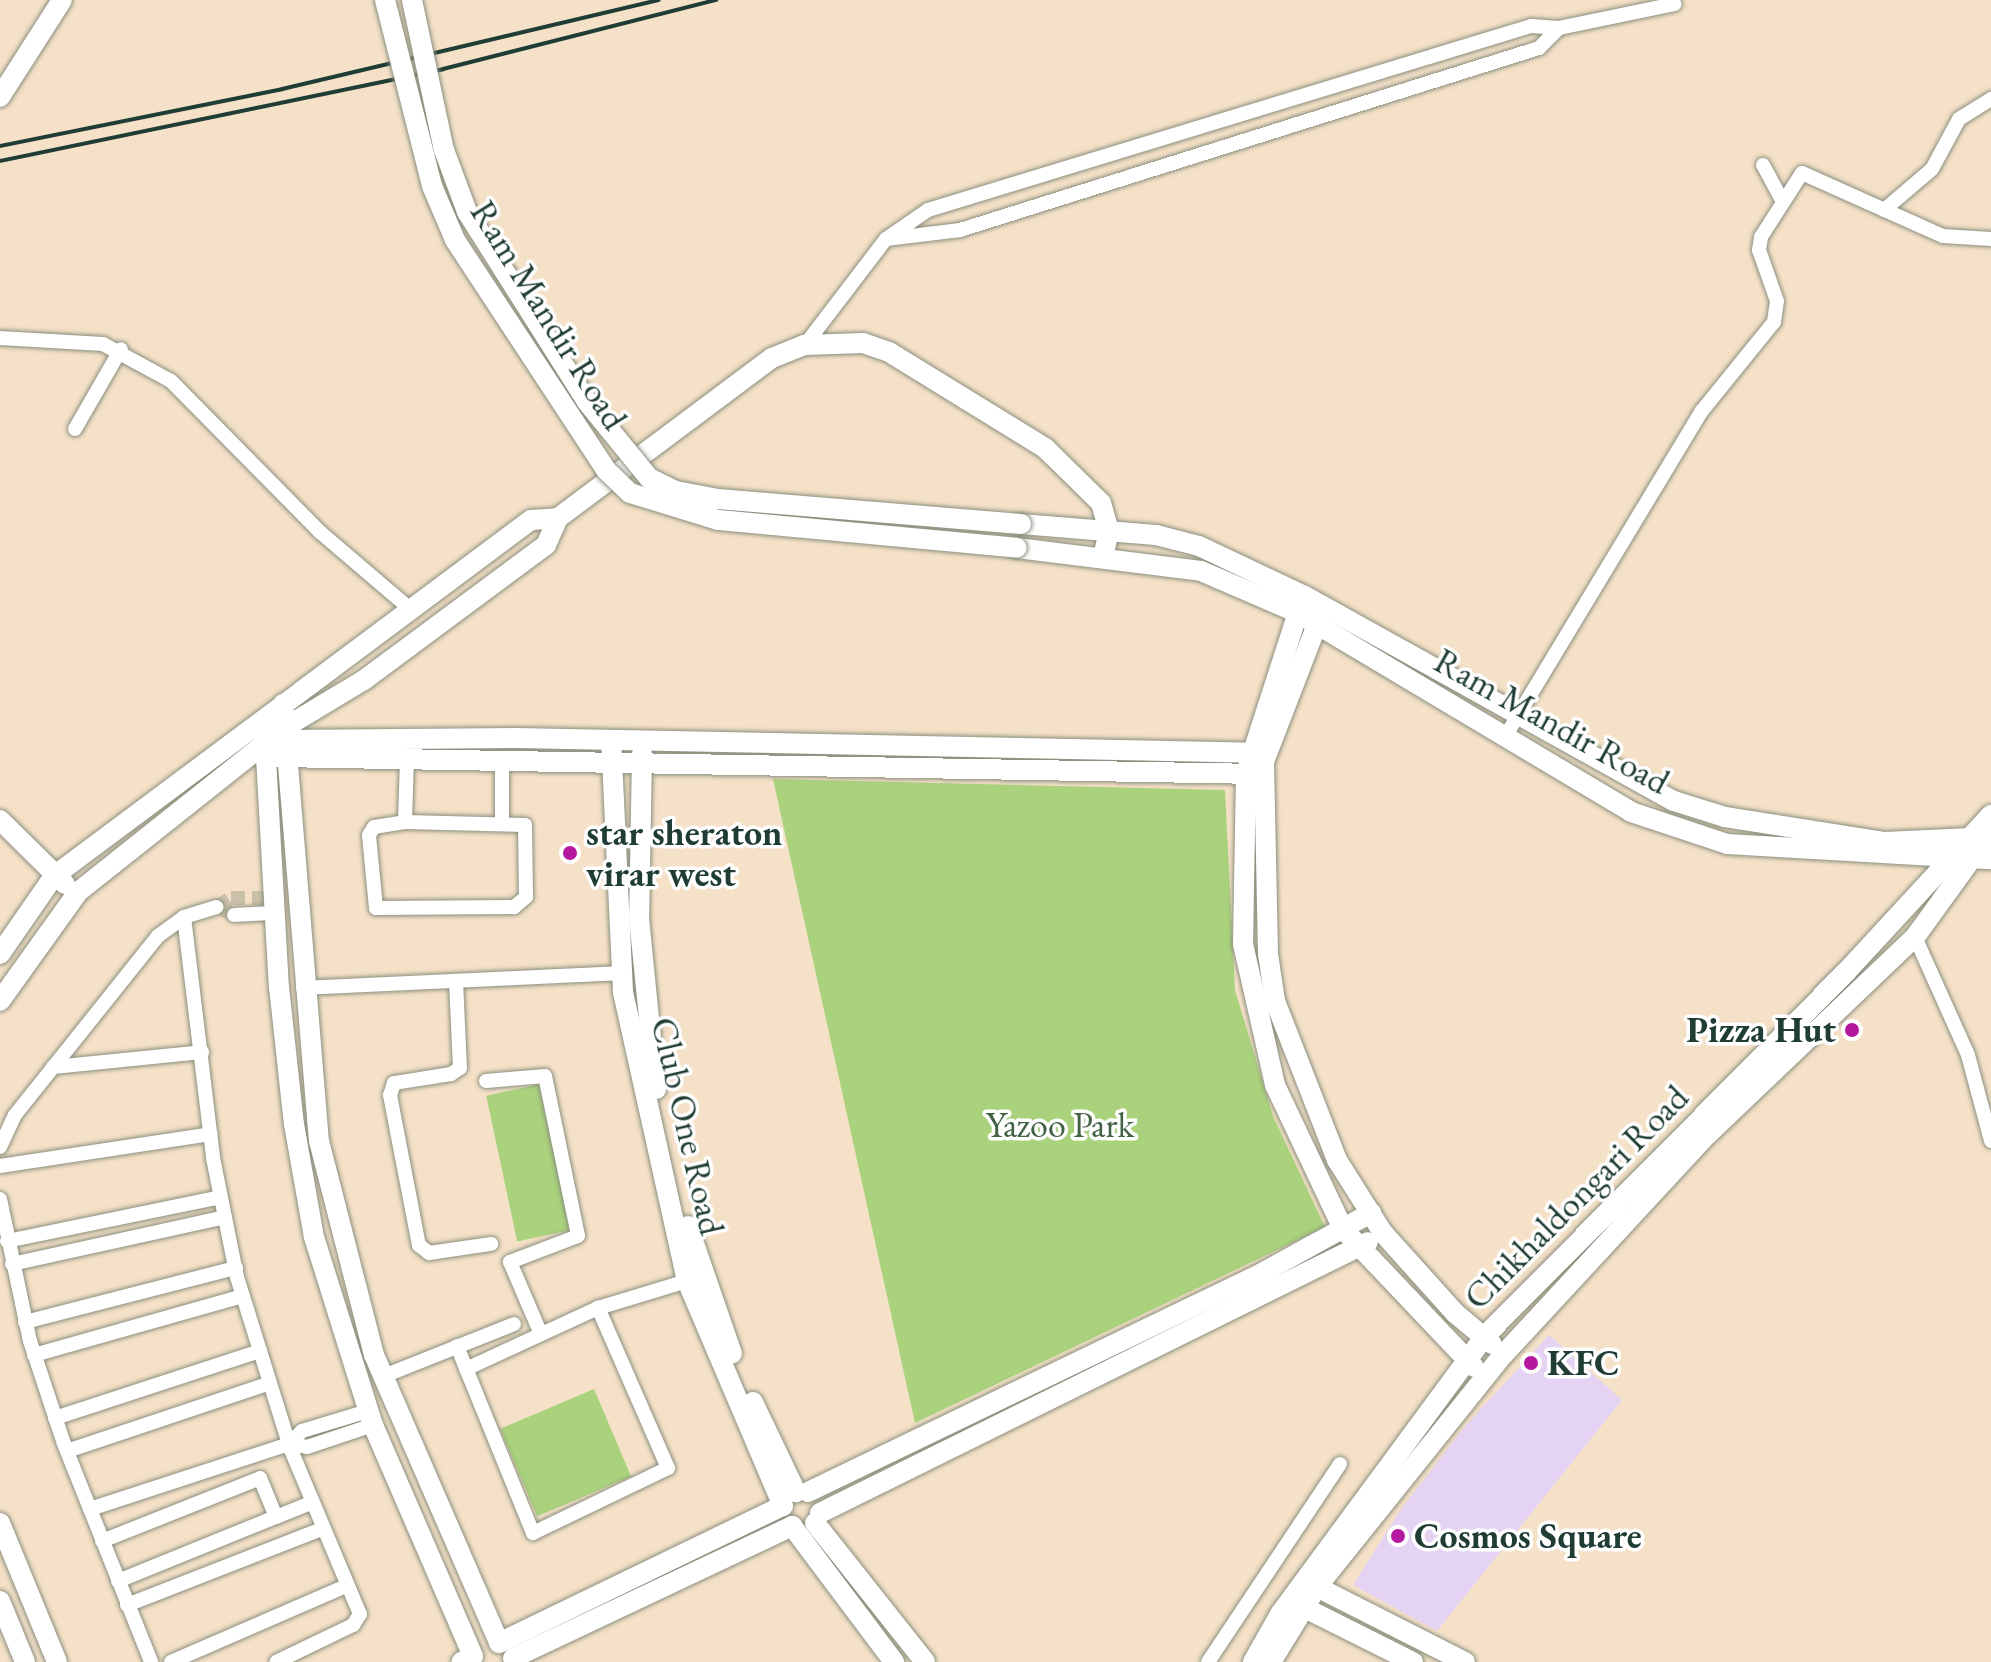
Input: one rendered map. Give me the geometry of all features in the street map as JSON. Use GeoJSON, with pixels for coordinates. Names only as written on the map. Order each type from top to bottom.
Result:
{"type":"FeatureCollection","features":[{"type":"Feature","properties":{"kind":"street"},"geometry":{"type":"LineString","coordinates":[[1,92],[62,0]]}},
{"type":"Feature","properties":{"kind":"street","name":"Ram Mandir Road"},"geometry":{"type":"LineString","coordinates":[[385,0],[432,186],[455,240],[606,470],[630,493],[718,520],[1103,557],[1201,571],[1300,604],[1505,737],[1631,812],[1727,844],[1983,859]]}},
{"type":"Feature","properties":{"kind":"street"},"geometry":{"type":"LineString","coordinates":[[412,0],[444,150],[467,212],[587,402],[649,478],[676,491],[718,499],[1156,535],[1199,546],[1300,604],[1255,774],[1243,944],[1275,1085],[1343,1229],[1357,1248],[1486,1378]]}},
{"type":"Feature","properties":{"kind":"street"},"geometry":{"type":"LineString","coordinates":[[805,345],[886,239],[928,210],[1531,26],[1559,28],[1675,4]]}},
{"type":"Feature","properties":{"kind":"street"},"geometry":{"type":"LineString","coordinates":[[886,239],[960,230],[1279,127],[1539,48],[1559,28]]}},
{"type":"Feature","properties":{"kind":"street"},"geometry":{"type":"LineString","coordinates":[[1884,210],[1932,169],[1959,119],[1991,99]]}},
{"type":"Feature","properties":{"kind":"street"},"geometry":{"type":"LineString","coordinates":[[1270,104],[1279,127]]}},
{"type":"Feature","properties":{"kind":"street"},"geometry":{"type":"LineString","coordinates":[[1763,165],[1783,202]]}},
{"type":"Feature","properties":{"kind":"street"},"geometry":{"type":"LineString","coordinates":[[1505,737],[1701,412],[1774,322],[1777,301],[1759,250],[1761,237],[1802,173],[1943,236],[1991,239]]}},
{"type":"Feature","properties":{"kind":"street"},"geometry":{"type":"LineString","coordinates":[[0,338],[83,341],[121,349],[171,381],[320,532],[409,608]]}},
{"type":"Feature","properties":{"kind":"street","name":"Ram Mandir Road"},"geometry":{"type":"LineString","coordinates":[[0,954],[54,876],[409,608],[531,520],[558,518],[772,358],[805,345],[863,343],[950,387],[1080,478],[1101,503],[1109,531]]}},
{"type":"Feature","properties":{"kind":"street"},"geometry":{"type":"LineString","coordinates":[[75,429],[121,349]]}},
{"type":"Feature","properties":{"kind":"street"},"geometry":{"type":"LineString","coordinates":[[0,1001],[78,892],[546,545],[558,518]]}},
{"type":"Feature","properties":{"kind":"street"},"geometry":{"type":"LineString","coordinates":[[1103,557],[1109,531]]}},
{"type":"Feature","properties":{"kind":"street"},"geometry":{"type":"LineString","coordinates":[[1260,752],[1320,616],[1517,716],[1674,801],[1725,817],[1885,842],[1990,835]]}},
{"type":"Feature","properties":{"kind":"street"},"geometry":{"type":"LineString","coordinates":[[283,704],[276,745],[274,913],[294,1124],[314,1237],[370,1418],[469,1660],[481,1645],[508,1654],[792,1526],[818,1518],[1383,1233]]}},
{"type":"Feature","properties":{"kind":"street"},"geometry":{"type":"LineString","coordinates":[[262,719],[276,745],[319,1141],[384,1376],[508,1654]]}},
{"type":"Feature","properties":{"kind":"street"},"geometry":{"type":"LineString","coordinates":[[276,745],[611,741],[1260,752]]}},
{"type":"Feature","properties":{"kind":"street","name":"Club One Road"},"geometry":{"type":"LineString","coordinates":[[611,741],[622,973],[687,1281],[796,1497]]}},
{"type":"Feature","properties":{"kind":"street","name":"Club One Road"},"geometry":{"type":"LineString","coordinates":[[643,742],[639,918],[656,1085],[692,1243],[738,1370],[796,1497],[792,1526],[894,1662]]}},
{"type":"Feature","properties":{"kind":"street"},"geometry":{"type":"LineString","coordinates":[[276,745],[407,760],[1255,774]]}},
{"type":"Feature","properties":{"kind":"street"},"geometry":{"type":"LineString","coordinates":[[405,822],[407,760]]}},
{"type":"Feature","properties":{"kind":"street"},"geometry":{"type":"LineString","coordinates":[[502,762],[502,822]]}},
{"type":"Feature","properties":{"kind":"street"},"geometry":{"type":"LineString","coordinates":[[1255,774],[1268,954],[1275,1001],[1337,1160],[1383,1233],[1455,1313],[1504,1354]]}},
{"type":"Feature","properties":{"kind":"street","name":"Chikhaldongari Road"},"geometry":{"type":"LineString","coordinates":[[1253,1662],[1280,1614],[1484,1337],[1815,1005],[1966,838],[1991,815]]}},
{"type":"Feature","properties":{"kind":"street"},"geometry":{"type":"LineString","coordinates":[[0,820],[54,876],[78,892]]}},
{"type":"Feature","properties":{"kind":"street"},"geometry":{"type":"LineString","coordinates":[[405,822],[502,822],[519,822],[529,832],[522,903],[384,912],[373,900],[367,843],[374,827],[405,822]]}},
{"type":"Feature","properties":{"kind":"street","name":"Chikhaldongari Road"},"geometry":{"type":"LineString","coordinates":[[1271,1662],[1317,1587],[1504,1354],[1708,1134],[1915,937],[1983,859],[1990,835]]}},
{"type":"Feature","properties":{"kind":"street"},"geometry":{"type":"LineString","coordinates":[[0,1147],[15,1115],[158,936],[184,917],[217,907]]}},
{"type":"Feature","properties":{"kind":"street"},"geometry":{"type":"LineString","coordinates":[[234,915],[274,913]]}},
{"type":"Feature","properties":{"kind":"street"},"geometry":{"type":"LineString","coordinates":[[184,917],[211,1134],[236,1268],[289,1444],[359,1620],[276,1662]]}},
{"type":"Feature","properties":{"kind":"street"},"geometry":{"type":"LineString","coordinates":[[1915,937],[1968,1055],[1991,1141]]}},
{"type":"Feature","properties":{"kind":"street"},"geometry":{"type":"LineString","coordinates":[[303,988],[622,973]]}},
{"type":"Feature","properties":{"kind":"street"},"geometry":{"type":"LineString","coordinates":[[456,981],[460,1068],[451,1074],[394,1083],[390,1095],[419,1245],[429,1253],[491,1244]]}},
{"type":"Feature","properties":{"kind":"street"},"geometry":{"type":"LineString","coordinates":[[53,1067],[202,1052]]}},
{"type":"Feature","properties":{"kind":"street"},"geometry":{"type":"LineString","coordinates":[[486,1081],[545,1076],[578,1236],[510,1262],[540,1332]]}},
{"type":"Feature","properties":{"kind":"street"},"geometry":{"type":"LineString","coordinates":[[0,1166],[211,1134]]}},
{"type":"Feature","properties":{"kind":"street"},"geometry":{"type":"LineString","coordinates":[[7,1241],[221,1197]]}},
{"type":"Feature","properties":{"kind":"street"},"geometry":{"type":"LineString","coordinates":[[0,1199],[34,1355],[67,1451],[151,1662]]}},
{"type":"Feature","properties":{"kind":"street"},"geometry":{"type":"LineString","coordinates":[[508,1654],[796,1497],[1119,1344],[1371,1213]]}},
{"type":"Feature","properties":{"kind":"street"},"geometry":{"type":"LineString","coordinates":[[12,1264],[225,1217]]}},
{"type":"Feature","properties":{"kind":"street"},"geometry":{"type":"LineString","coordinates":[[25,1322],[236,1268]]}},
{"type":"Feature","properties":{"kind":"street"},"geometry":{"type":"LineString","coordinates":[[466,1369],[540,1332],[598,1308],[687,1281]]}},
{"type":"Feature","properties":{"kind":"street"},"geometry":{"type":"LineString","coordinates":[[34,1355],[243,1296]]}},
{"type":"Feature","properties":{"kind":"street"},"geometry":{"type":"LineString","coordinates":[[457,1346],[533,1533],[668,1468],[598,1308]]}},
{"type":"Feature","properties":{"kind":"street"},"geometry":{"type":"LineString","coordinates":[[384,1376],[514,1324]]}},
{"type":"Feature","properties":{"kind":"street"},"geometry":{"type":"LineString","coordinates":[[55,1418],[260,1351]]}},
{"type":"Feature","properties":{"kind":"street"},"geometry":{"type":"LineString","coordinates":[[67,1451],[270,1383]]}},
{"type":"Feature","properties":{"kind":"street"},"geometry":{"type":"LineString","coordinates":[[90,1509],[289,1444],[307,1447],[370,1418]]}},
{"type":"Feature","properties":{"kind":"street"},"geometry":{"type":"LineString","coordinates":[[1208,1662],[1340,1464]]}},
{"type":"Feature","properties":{"kind":"street"},"geometry":{"type":"LineString","coordinates":[[102,1541],[260,1478],[276,1517]]}},
{"type":"Feature","properties":{"kind":"street","name":"Club One Road"},"geometry":{"type":"LineString","coordinates":[[796,1497],[818,1501],[818,1518],[925,1662]]}},
{"type":"Feature","properties":{"kind":"street"},"geometry":{"type":"LineString","coordinates":[[118,1581],[311,1503]]}},
{"type":"Feature","properties":{"kind":"street"},"geometry":{"type":"LineString","coordinates":[[0,1523],[38,1624],[57,1662]]}},
{"type":"Feature","properties":{"kind":"street"},"geometry":{"type":"LineString","coordinates":[[127,1605],[322,1529]]}},
{"type":"Feature","properties":{"kind":"street"},"geometry":{"type":"LineString","coordinates":[[171,1662],[346,1586]]}},
{"type":"Feature","properties":{"kind":"street"},"geometry":{"type":"LineString","coordinates":[[1317,1587],[1465,1662]]}},
{"type":"Feature","properties":{"kind":"street"},"geometry":{"type":"LineString","coordinates":[[0,1601],[25,1662]]}},
{"type":"Feature","properties":{"kind":"street"},"geometry":{"type":"LineString","coordinates":[[1303,1607],[1413,1662]]}},
{"type":"Feature","properties":{"kind":"street"},"geometry":{"type":"LineString","coordinates":[[13,1636],[38,1624]]}},
{"type":"Feature","properties":{"kind":"shaded area","name":"Cosmos Square"},"geometry":{"type":"Polygon","coordinates":[[[1549,1335],[1622,1400],[1437,1631],[1353,1585],[1401,1509],[1466,1425],[1549,1335]]]}},
{"type":"Feature","properties":{"kind":"green space","name":"Yazoo Park"},"geometry":{"type":"Polygon","coordinates":[[[773,779],[1225,790],[1235,990],[1273,1116],[1325,1227],[915,1423],[773,779]]]}},
{"type":"Feature","properties":{"kind":"green space"},"geometry":{"type":"Polygon","coordinates":[[[541,1084],[572,1230],[517,1241],[486,1096],[541,1084]]]}},
{"type":"Feature","properties":{"kind":"green space"},"geometry":{"type":"Polygon","coordinates":[[[594,1389],[631,1476],[537,1516],[500,1429],[594,1389]]]}},
{"type":"Feature","properties":{"kind":"tunnel"},"geometry":{"type":"LineString","coordinates":[[234,915],[217,907],[231,898],[274,898]]}},
{"type":"Feature","properties":{"kind":"railway"},"geometry":{"type":"LineString","coordinates":[[0,146],[282,89],[659,0]]}},
{"type":"Feature","properties":{"kind":"railway"},"geometry":{"type":"LineString","coordinates":[[0,161],[443,69],[716,0]]}},
{"type":"Feature","properties":{"kind":"place","name":"star sheraton virar west"},"geometry":{"type":"Point","coordinates":[570,853]}},
{"type":"Feature","properties":{"kind":"place","name":"Pizza Hut"},"geometry":{"type":"Point","coordinates":[1852,1030]}},
{"type":"Feature","properties":{"kind":"place","name":"KFC"},"geometry":{"type":"Point","coordinates":[1531,1363]}},
{"type":"Feature","properties":{"kind":"place","name":"Cosmos Square"},"geometry":{"type":"Point","coordinates":[1398,1536]}}]}
